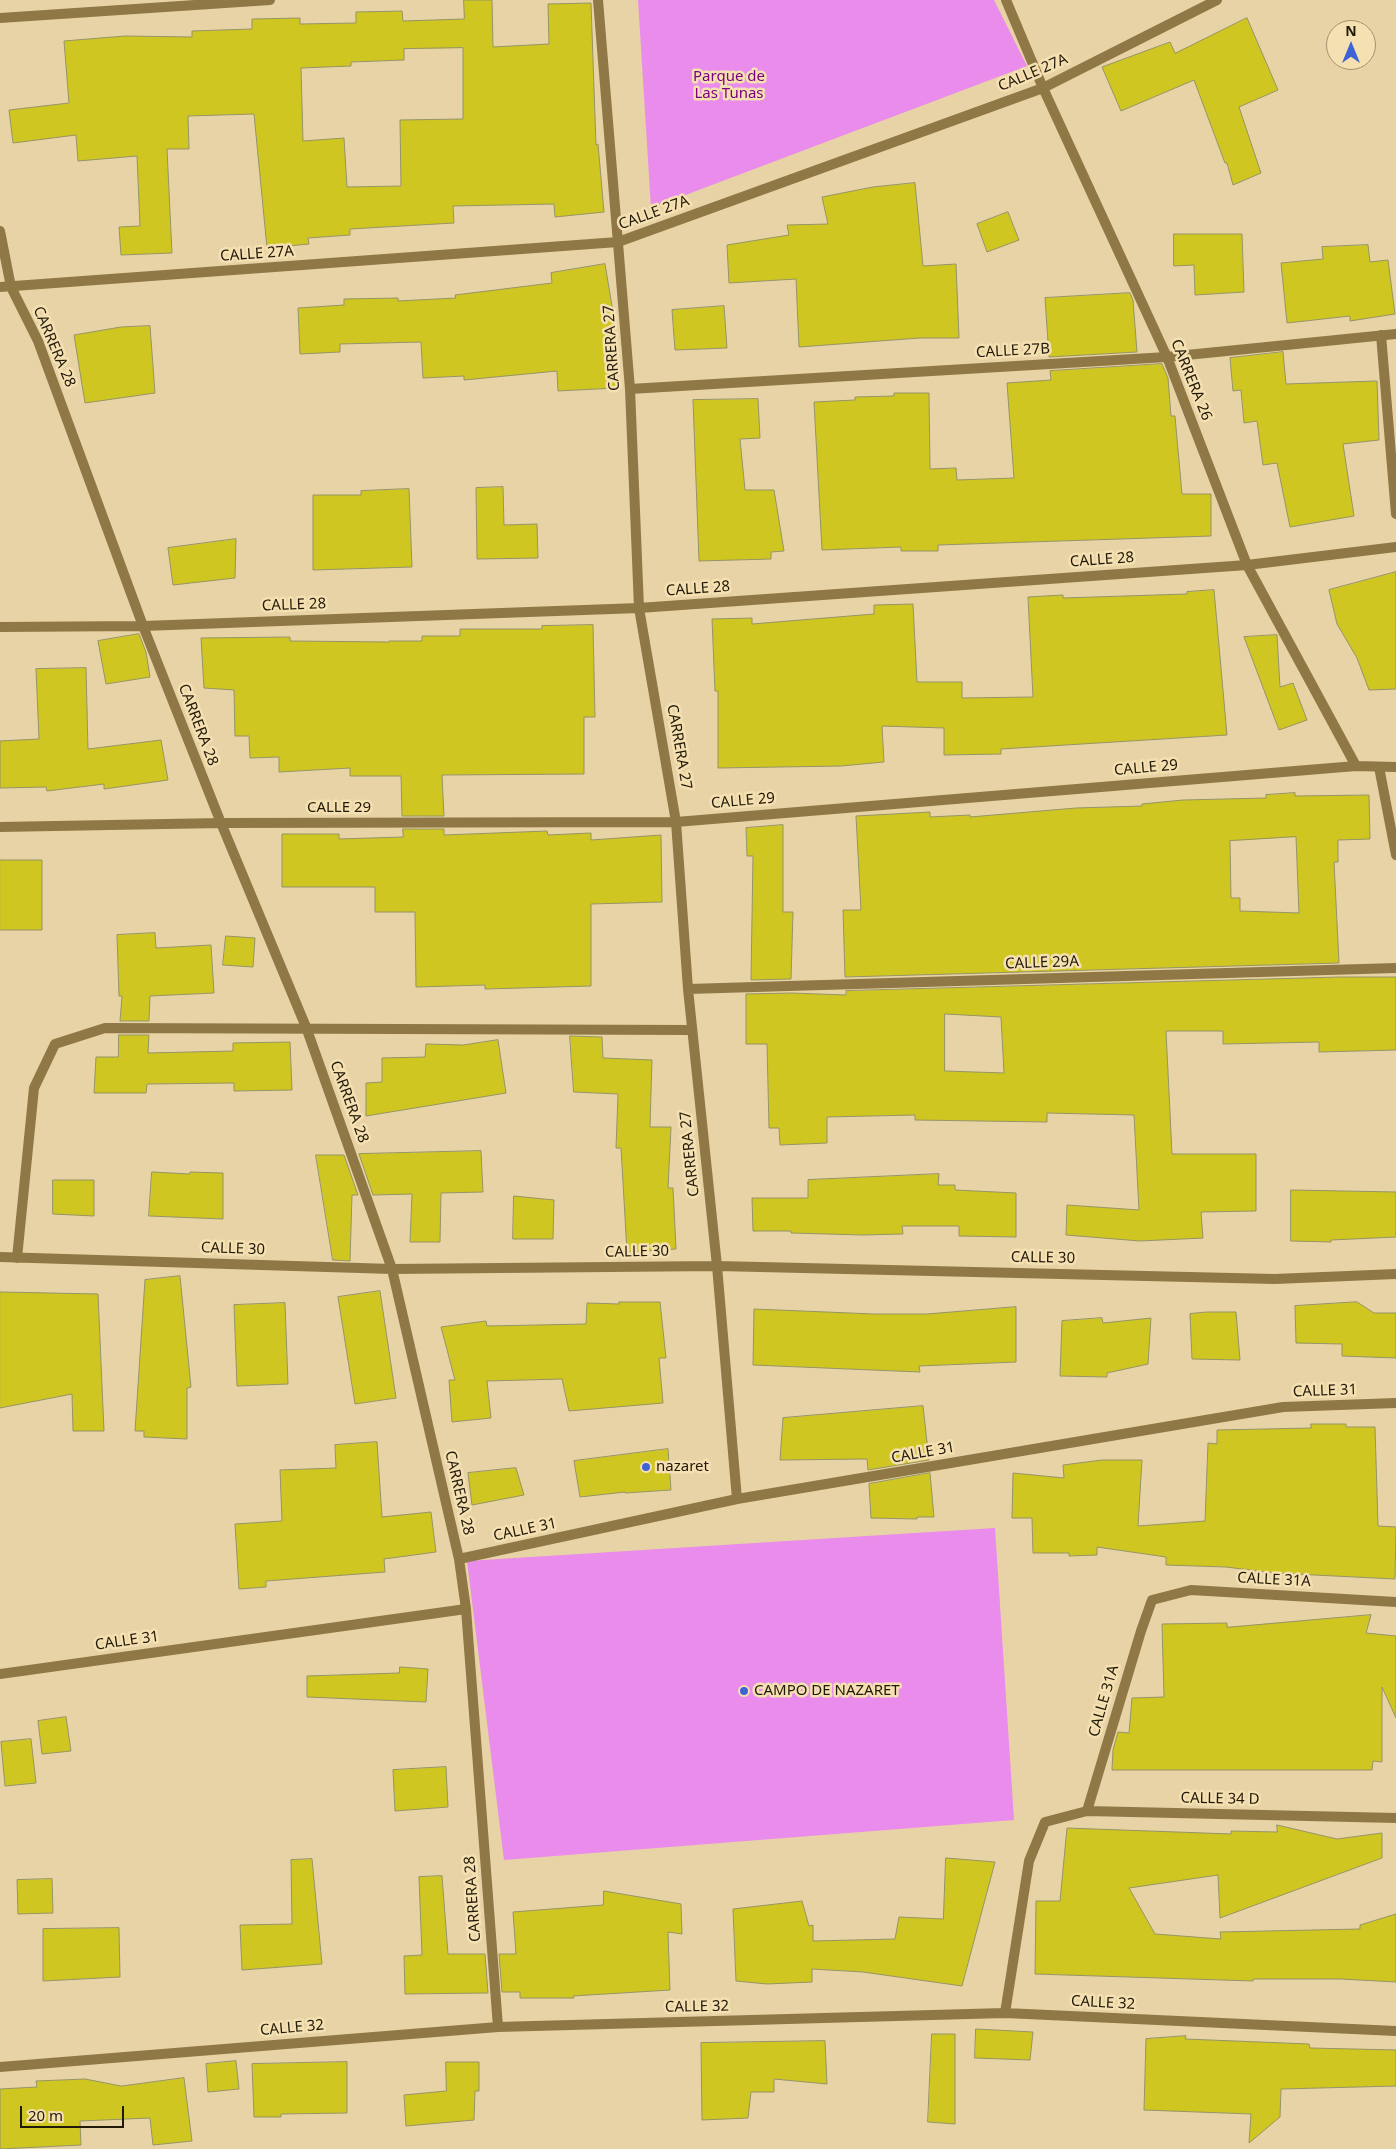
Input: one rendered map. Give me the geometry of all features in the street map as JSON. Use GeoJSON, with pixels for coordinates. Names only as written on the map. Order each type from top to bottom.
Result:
{"type":"FeatureCollection","features":[{"type":"Feature","properties":{"kind":"street"},"geometry":{"type":"LineString","coordinates":[[0,18],[270,0]]}},
{"type":"Feature","properties":{"kind":"street","name":"CARRERA 27"},"geometry":{"type":"LineString","coordinates":[[598,0],[630,389],[639,608],[676,822],[688,989],[717,1266],[737,1499]]}},
{"type":"Feature","properties":{"kind":"street","name":"CARRERA 26"},"geometry":{"type":"LineString","coordinates":[[1006,0],[1043,88],[1167,356],[1247,565],[1356,766]]}},
{"type":"Feature","properties":{"kind":"street","name":"CALLE 27A"},"geometry":{"type":"LineString","coordinates":[[0,287],[618,242],[1043,88],[1217,0]]}},
{"type":"Feature","properties":{"kind":"street","name":"CARRERA 28"},"geometry":{"type":"LineString","coordinates":[[0,231],[11,287],[38,341],[143,626],[221,823],[306,1027],[392,1269],[459,1559],[466,1609],[498,2027]]}},
{"type":"Feature","properties":{"kind":"street","name":"CALLE 27B"},"geometry":{"type":"LineString","coordinates":[[630,389],[1167,356],[1396,334]]}},
{"type":"Feature","properties":{"kind":"street"},"geometry":{"type":"LineString","coordinates":[[1381,335],[1396,514]]}},
{"type":"Feature","properties":{"kind":"street","name":"CALLE 28"},"geometry":{"type":"LineString","coordinates":[[0,627],[143,626],[639,608],[1247,565],[1396,547]]}},
{"type":"Feature","properties":{"kind":"street","name":"CALLE 29"},"geometry":{"type":"LineString","coordinates":[[0,827],[221,823],[676,822],[1356,766],[1396,767]]}},
{"type":"Feature","properties":{"kind":"street"},"geometry":{"type":"LineString","coordinates":[[1380,768],[1396,856]]}},
{"type":"Feature","properties":{"kind":"street","name":"CALLE 29A"},"geometry":{"type":"LineString","coordinates":[[688,989],[1396,968]]}},
{"type":"Feature","properties":{"kind":"street"},"geometry":{"type":"LineString","coordinates":[[16,1258],[34,1088],[55,1044],[105,1028],[306,1027],[692,1030]]}},
{"type":"Feature","properties":{"kind":"street","name":"CALLE 30"},"geometry":{"type":"LineString","coordinates":[[0,1257],[392,1269],[717,1266],[1275,1279],[1396,1274]]}},
{"type":"Feature","properties":{"kind":"street","name":"CALLE 31"},"geometry":{"type":"LineString","coordinates":[[459,1559],[737,1499],[1283,1407],[1396,1403]]}},
{"type":"Feature","properties":{"kind":"street","name":"CALLE 31A"},"geometry":{"type":"LineString","coordinates":[[1087,1811],[1152,1600],[1191,1590],[1396,1602]]}},
{"type":"Feature","properties":{"kind":"street","name":"CALLE 31"},"geometry":{"type":"LineString","coordinates":[[0,1674],[466,1609]]}},
{"type":"Feature","properties":{"kind":"street","name":"CALLE 34 D"},"geometry":{"type":"LineString","coordinates":[[1006,2014],[1029,1861],[1045,1822],[1087,1811],[1396,1818]]}},
{"type":"Feature","properties":{"kind":"street","name":"CALLE 32"},"geometry":{"type":"LineString","coordinates":[[0,2067],[498,2027],[1006,2014],[1396,2031]]}},
{"type":"Feature","properties":{"kind":"green space","name":"Parque de Las Tunas"},"geometry":{"type":"Polygon","coordinates":[[[638,0],[994,0],[1027,66],[651,208],[638,0]]]}},
{"type":"Feature","properties":{"kind":"green space","name":"CAMPO DE NAZARET"},"geometry":{"type":"Polygon","coordinates":[[[995,1528],[1014,1820],[504,1860],[467,1561],[995,1528]]]}},
{"type":"Feature","properties":{"kind":"building"},"geometry":{"type":"Polygon","coordinates":[[[464,0],[492,0],[493,47],[549,44],[548,4],[591,3],[596,145],[598,144],[604,212],[555,217],[554,204],[453,206],[454,223],[350,229],[350,235],[308,238],[309,244],[267,248],[254,114],[188,116],[189,149],[167,149],[172,253],[121,255],[119,227],[140,226],[137,156],[78,161],[76,135],[13,143],[9,110],[69,103],[64,41],[125,36],[192,37],[192,31],[252,29],[252,19],[300,18],[300,24],[356,23],[356,12],[402,11],[403,21],[464,19],[464,0]],[[463,48],[404,49],[404,60],[351,62],[351,66],[301,68],[303,141],[344,138],[347,187],[401,186],[400,120],[463,119],[463,48]]]}},
{"type":"Feature","properties":{"kind":"building"},"geometry":{"type":"Polygon","coordinates":[[[1247,18],[1278,90],[1239,107],[1261,173],[1233,185],[1227,163],[1225,163],[1194,80],[1121,111],[1102,67],[1170,42],[1175,53],[1247,18]]]}},
{"type":"Feature","properties":{"kind":"building"},"geometry":{"type":"Polygon","coordinates":[[[915,183],[923,266],[956,264],[959,338],[920,338],[799,347],[796,279],[729,283],[727,245],[789,235],[787,225],[828,224],[822,197],[873,187],[915,183]]]}},
{"type":"Feature","properties":{"kind":"building"},"geometry":{"type":"Polygon","coordinates":[[[1008,212],[1019,240],[987,252],[977,224],[1008,212]]]}},
{"type":"Feature","properties":{"kind":"building"},"geometry":{"type":"Polygon","coordinates":[[[1174,234],[1242,234],[1244,292],[1195,295],[1194,265],[1174,266],[1174,234]]]}},
{"type":"Feature","properties":{"kind":"building"},"geometry":{"type":"Polygon","coordinates":[[[1368,245],[1370,262],[1388,260],[1395,314],[1350,321],[1350,316],[1287,323],[1281,263],[1323,259],[1322,247],[1368,245]]]}},
{"type":"Feature","properties":{"kind":"building"},"geometry":{"type":"Polygon","coordinates":[[[605,264],[613,312],[616,388],[558,391],[557,371],[464,380],[464,376],[423,378],[421,342],[340,344],[340,352],[300,354],[298,308],[344,305],[344,299],[398,298],[398,301],[456,298],[455,295],[552,283],[551,273],[605,264]]]}},
{"type":"Feature","properties":{"kind":"building"},"geometry":{"type":"Polygon","coordinates":[[[1130,293],[1133,300],[1137,352],[1049,357],[1045,298],[1130,293]]]}},
{"type":"Feature","properties":{"kind":"building"},"geometry":{"type":"Polygon","coordinates":[[[724,306],[727,348],[675,350],[672,310],[724,306]]]}},
{"type":"Feature","properties":{"kind":"building"},"geometry":{"type":"Polygon","coordinates":[[[150,326],[155,393],[85,403],[74,335],[121,327],[150,326]]]}},
{"type":"Feature","properties":{"kind":"building"},"geometry":{"type":"Polygon","coordinates":[[[1283,352],[1286,384],[1377,381],[1379,440],[1343,444],[1354,516],[1290,527],[1277,463],[1263,465],[1257,421],[1244,423],[1241,390],[1233,391],[1230,358],[1283,352]]]}},
{"type":"Feature","properties":{"kind":"building"},"geometry":{"type":"Polygon","coordinates":[[[1162,364],[1168,378],[1171,416],[1175,416],[1182,494],[1211,494],[1211,536],[938,545],[938,551],[901,551],[901,547],[822,550],[814,402],[855,400],[855,397],[894,396],[894,393],[929,393],[930,469],[956,468],[957,480],[1014,478],[1007,383],[1051,380],[1050,371],[1162,364]]]}},
{"type":"Feature","properties":{"kind":"building"},"geometry":{"type":"Polygon","coordinates":[[[758,399],[760,438],[740,439],[745,490],[774,490],[784,551],[771,552],[771,559],[699,561],[693,400],[758,399]]]}},
{"type":"Feature","properties":{"kind":"building"},"geometry":{"type":"Polygon","coordinates":[[[503,487],[504,525],[537,524],[538,558],[477,559],[476,488],[503,487]]]}},
{"type":"Feature","properties":{"kind":"building"},"geometry":{"type":"Polygon","coordinates":[[[409,489],[412,567],[313,570],[313,495],[361,495],[361,491],[409,489]]]}},
{"type":"Feature","properties":{"kind":"building"},"geometry":{"type":"Polygon","coordinates":[[[236,539],[235,578],[173,585],[168,548],[236,539]]]}},
{"type":"Feature","properties":{"kind":"building"},"geometry":{"type":"Polygon","coordinates":[[[1396,572],[1396,689],[1369,690],[1357,658],[1337,624],[1329,590],[1396,572]]]}},
{"type":"Feature","properties":{"kind":"building"},"geometry":{"type":"Polygon","coordinates":[[[1214,590],[1227,735],[1001,749],[1001,754],[944,755],[944,728],[882,726],[884,762],[841,766],[718,768],[718,691],[715,691],[712,619],[752,618],[752,624],[874,614],[874,605],[913,604],[917,682],[962,682],[962,698],[1033,697],[1028,597],[1063,595],[1063,598],[1187,594],[1187,592],[1214,590]]]}},
{"type":"Feature","properties":{"kind":"building"},"geometry":{"type":"Polygon","coordinates":[[[593,625],[595,717],[584,717],[584,774],[442,775],[444,816],[402,816],[401,776],[350,776],[350,768],[279,772],[279,757],[250,758],[249,736],[235,736],[234,690],[204,688],[201,638],[290,637],[290,641],[422,641],[422,636],[460,636],[460,629],[542,629],[542,626],[593,625]]]}},
{"type":"Feature","properties":{"kind":"building"},"geometry":{"type":"Polygon","coordinates":[[[139,634],[146,652],[150,677],[106,684],[98,641],[139,634]]]}},
{"type":"Feature","properties":{"kind":"building"},"geometry":{"type":"Polygon","coordinates":[[[1277,635],[1280,687],[1293,683],[1307,720],[1279,730],[1244,637],[1277,635]]]}},
{"type":"Feature","properties":{"kind":"building"},"geometry":{"type":"Polygon","coordinates":[[[86,668],[88,749],[161,740],[168,780],[104,789],[104,784],[47,791],[46,787],[0,788],[0,741],[39,739],[36,669],[86,668]]]}},
{"type":"Feature","properties":{"kind":"building"},"geometry":{"type":"Polygon","coordinates":[[[1295,793],[1295,796],[1369,795],[1370,839],[1338,840],[1338,862],[1334,862],[1339,963],[845,977],[843,910],[861,910],[856,816],[930,812],[930,817],[970,815],[970,817],[1076,808],[1142,806],[1142,804],[1183,800],[1266,798],[1266,795],[1295,793]],[[1296,837],[1230,841],[1231,898],[1240,898],[1240,911],[1299,913],[1296,837]]]}},
{"type":"Feature","properties":{"kind":"building"},"geometry":{"type":"Polygon","coordinates":[[[783,825],[783,912],[793,912],[791,979],[751,980],[753,856],[747,856],[746,828],[783,825]]]}},
{"type":"Feature","properties":{"kind":"building"},"geometry":{"type":"Polygon","coordinates":[[[403,829],[444,829],[444,835],[547,831],[548,835],[591,833],[591,840],[661,835],[662,902],[591,904],[591,986],[485,989],[485,985],[416,987],[415,912],[375,912],[375,887],[282,887],[282,834],[339,834],[339,839],[403,837],[403,829]]]}},
{"type":"Feature","properties":{"kind":"building"},"geometry":{"type":"Polygon","coordinates":[[[0,860],[42,860],[42,930],[0,930],[0,860]]]}},
{"type":"Feature","properties":{"kind":"building"},"geometry":{"type":"Polygon","coordinates":[[[155,933],[156,948],[211,945],[214,993],[150,996],[149,1021],[120,1021],[122,996],[119,996],[117,935],[155,933]]]}},
{"type":"Feature","properties":{"kind":"building"},"geometry":{"type":"Polygon","coordinates":[[[226,936],[255,938],[253,967],[223,965],[226,936]]]}},
{"type":"Feature","properties":{"kind":"building"},"geometry":{"type":"Polygon","coordinates":[[[1396,977],[1396,1050],[1319,1052],[1319,1042],[1223,1044],[1223,1031],[1166,1031],[1172,1154],[1256,1154],[1256,1211],[1201,1212],[1203,1238],[1140,1241],[1066,1235],[1067,1205],[1139,1210],[1134,1115],[1047,1113],[1047,1122],[915,1120],[915,1115],[827,1117],[827,1143],[780,1145],[779,1128],[769,1128],[767,1044],[746,1044],[746,994],[846,995],[846,991],[1396,977]],[[945,1014],[945,1071],[1004,1073],[1001,1017],[945,1014]]]}},
{"type":"Feature","properties":{"kind":"building"},"geometry":{"type":"Polygon","coordinates":[[[119,1035],[149,1035],[148,1053],[233,1051],[233,1043],[290,1042],[292,1090],[234,1091],[234,1083],[147,1084],[146,1093],[94,1093],[96,1057],[118,1057],[119,1035]]]}},
{"type":"Feature","properties":{"kind":"building"},"geometry":{"type":"Polygon","coordinates":[[[570,1036],[602,1037],[603,1058],[652,1060],[650,1127],[671,1127],[668,1188],[673,1188],[676,1249],[627,1252],[621,1148],[616,1148],[618,1094],[574,1092],[570,1036]]]}},
{"type":"Feature","properties":{"kind":"building"},"geometry":{"type":"Polygon","coordinates":[[[498,1040],[506,1093],[366,1116],[366,1083],[382,1082],[382,1058],[425,1057],[426,1044],[463,1045],[498,1040]]]}},
{"type":"Feature","properties":{"kind":"building"},"geometry":{"type":"Polygon","coordinates":[[[481,1151],[483,1192],[441,1193],[440,1242],[410,1242],[412,1194],[373,1195],[359,1154],[481,1151]]]}},
{"type":"Feature","properties":{"kind":"building"},"geometry":{"type":"Polygon","coordinates":[[[316,1155],[344,1155],[358,1195],[352,1195],[350,1261],[333,1260],[316,1155]]]}},
{"type":"Feature","properties":{"kind":"building"},"geometry":{"type":"Polygon","coordinates":[[[152,1172],[223,1173],[223,1219],[149,1216],[152,1172]]]}},
{"type":"Feature","properties":{"kind":"building"},"geometry":{"type":"Polygon","coordinates":[[[939,1174],[938,1185],[955,1185],[955,1190],[1016,1193],[1016,1237],[959,1236],[959,1226],[902,1226],[903,1234],[862,1235],[753,1231],[752,1198],[808,1198],[808,1180],[939,1174]]]}},
{"type":"Feature","properties":{"kind":"building"},"geometry":{"type":"Polygon","coordinates":[[[53,1180],[94,1180],[94,1216],[53,1214],[53,1180]]]}},
{"type":"Feature","properties":{"kind":"building"},"geometry":{"type":"Polygon","coordinates":[[[1291,1190],[1396,1192],[1396,1237],[1331,1240],[1331,1242],[1291,1241],[1291,1190]]]}},
{"type":"Feature","properties":{"kind":"building"},"geometry":{"type":"Polygon","coordinates":[[[514,1196],[554,1200],[553,1239],[513,1239],[514,1196]]]}},
{"type":"Feature","properties":{"kind":"building"},"geometry":{"type":"Polygon","coordinates":[[[180,1276],[191,1387],[187,1388],[187,1439],[144,1437],[144,1431],[135,1431],[145,1280],[180,1276]]]}},
{"type":"Feature","properties":{"kind":"building"},"geometry":{"type":"Polygon","coordinates":[[[380,1291],[396,1398],[355,1404],[338,1297],[380,1291]]]}},
{"type":"Feature","properties":{"kind":"building"},"geometry":{"type":"Polygon","coordinates":[[[0,1292],[98,1294],[104,1431],[73,1431],[72,1394],[0,1408],[0,1292]]]}},
{"type":"Feature","properties":{"kind":"building"},"geometry":{"type":"Polygon","coordinates":[[[619,1302],[660,1302],[666,1358],[659,1358],[663,1403],[569,1411],[562,1379],[487,1381],[491,1418],[452,1422],[449,1380],[455,1380],[441,1327],[486,1321],[487,1326],[586,1324],[587,1303],[619,1304],[619,1302]]]}},
{"type":"Feature","properties":{"kind":"building"},"geometry":{"type":"Polygon","coordinates":[[[1357,1302],[1374,1313],[1396,1313],[1396,1358],[1342,1356],[1342,1344],[1296,1343],[1295,1306],[1357,1302]]]}},
{"type":"Feature","properties":{"kind":"building"},"geometry":{"type":"Polygon","coordinates":[[[285,1303],[288,1384],[237,1386],[234,1305],[285,1303]]]}},
{"type":"Feature","properties":{"kind":"building"},"geometry":{"type":"Polygon","coordinates":[[[1016,1307],[1016,1362],[919,1366],[920,1372],[753,1365],[754,1309],[874,1314],[927,1314],[1016,1307]]]}},
{"type":"Feature","properties":{"kind":"building"},"geometry":{"type":"Polygon","coordinates":[[[1236,1312],[1240,1360],[1192,1359],[1190,1314],[1236,1312]]]}},
{"type":"Feature","properties":{"kind":"building"},"geometry":{"type":"Polygon","coordinates":[[[1102,1318],[1103,1323],[1151,1318],[1148,1364],[1107,1373],[1107,1377],[1060,1376],[1062,1321],[1102,1318]]]}},
{"type":"Feature","properties":{"kind":"building"},"geometry":{"type":"Polygon","coordinates":[[[923,1406],[929,1460],[868,1470],[867,1459],[780,1460],[783,1418],[923,1406]]]}},
{"type":"Feature","properties":{"kind":"building"},"geometry":{"type":"Polygon","coordinates":[[[1311,1424],[1346,1424],[1346,1427],[1375,1427],[1378,1526],[1396,1527],[1395,1579],[1274,1573],[1226,1567],[1166,1565],[1166,1557],[1097,1547],[1097,1555],[1069,1556],[1069,1553],[1033,1553],[1032,1518],[1012,1518],[1013,1473],[1064,1478],[1063,1465],[1102,1460],[1142,1460],[1138,1526],[1205,1521],[1208,1443],[1217,1444],[1217,1430],[1311,1428],[1311,1424]]]}},
{"type":"Feature","properties":{"kind":"building"},"geometry":{"type":"Polygon","coordinates":[[[377,1442],[382,1517],[431,1512],[436,1552],[384,1559],[385,1572],[266,1581],[266,1587],[239,1589],[235,1524],[282,1521],[280,1470],[336,1468],[335,1445],[377,1442]]]}},
{"type":"Feature","properties":{"kind":"building"},"geometry":{"type":"Polygon","coordinates":[[[668,1449],[671,1490],[625,1492],[580,1497],[574,1461],[668,1449]]]}},
{"type":"Feature","properties":{"kind":"building"},"geometry":{"type":"Polygon","coordinates":[[[516,1468],[524,1495],[472,1505],[468,1473],[516,1468]]]}},
{"type":"Feature","properties":{"kind":"building"},"geometry":{"type":"Polygon","coordinates":[[[930,1473],[934,1517],[917,1517],[917,1519],[871,1518],[869,1484],[930,1473]]]}},
{"type":"Feature","properties":{"kind":"building"},"geometry":{"type":"Polygon","coordinates":[[[1371,1615],[1366,1633],[1396,1636],[1396,1718],[1382,1687],[1382,1762],[1373,1761],[1372,1770],[1112,1770],[1113,1750],[1118,1732],[1129,1733],[1132,1698],[1164,1697],[1162,1624],[1227,1623],[1227,1627],[1371,1615]]]}},
{"type":"Feature","properties":{"kind":"building"},"geometry":{"type":"Polygon","coordinates":[[[400,1667],[428,1669],[426,1702],[307,1697],[307,1676],[399,1673],[400,1667]]]}},
{"type":"Feature","properties":{"kind":"building"},"geometry":{"type":"Polygon","coordinates":[[[66,1717],[71,1751],[42,1754],[38,1721],[66,1717]]]}},
{"type":"Feature","properties":{"kind":"building"},"geometry":{"type":"Polygon","coordinates":[[[31,1739],[36,1783],[5,1786],[1,1742],[31,1739]]]}},
{"type":"Feature","properties":{"kind":"building"},"geometry":{"type":"Polygon","coordinates":[[[446,1767],[448,1807],[395,1811],[393,1770],[446,1767]]]}},
{"type":"Feature","properties":{"kind":"building"},"geometry":{"type":"Polygon","coordinates":[[[1277,1825],[1337,1839],[1382,1833],[1382,1858],[1220,1918],[1218,1875],[1129,1888],[1155,1934],[1221,1939],[1220,1932],[1360,1929],[1360,1925],[1396,1914],[1396,1982],[1341,1979],[1253,1979],[1253,1981],[1035,1974],[1036,1901],[1060,1901],[1067,1828],[1231,1834],[1231,1831],[1277,1832],[1277,1825]]]}},
{"type":"Feature","properties":{"kind":"building"},"geometry":{"type":"Polygon","coordinates":[[[946,1858],[995,1862],[962,1986],[863,1972],[812,1969],[812,1982],[767,1984],[736,1981],[733,1909],[802,1901],[809,1926],[813,1925],[813,1941],[895,1939],[899,1917],[943,1919],[946,1858]]]}},
{"type":"Feature","properties":{"kind":"building"},"geometry":{"type":"Polygon","coordinates":[[[312,1859],[322,1964],[242,1970],[240,1925],[292,1924],[291,1860],[312,1859]]]}},
{"type":"Feature","properties":{"kind":"building"},"geometry":{"type":"Polygon","coordinates":[[[442,1876],[448,1954],[485,1954],[488,1993],[405,1994],[404,1956],[422,1955],[419,1877],[442,1876]]]}},
{"type":"Feature","properties":{"kind":"building"},"geometry":{"type":"Polygon","coordinates":[[[52,1879],[53,1913],[18,1914],[17,1880],[52,1879]]]}},
{"type":"Feature","properties":{"kind":"building"},"geometry":{"type":"Polygon","coordinates":[[[604,1891],[681,1904],[682,1934],[668,1932],[670,1990],[573,1996],[574,1998],[520,1998],[520,1992],[502,1992],[499,1954],[516,1954],[513,1912],[603,1905],[604,1891]]]}},
{"type":"Feature","properties":{"kind":"building"},"geometry":{"type":"Polygon","coordinates":[[[119,1928],[120,1977],[43,1981],[43,1929],[119,1928]]]}},
{"type":"Feature","properties":{"kind":"building"},"geometry":{"type":"Polygon","coordinates":[[[976,2029],[1033,2032],[1030,2060],[975,2058],[976,2029]]]}},
{"type":"Feature","properties":{"kind":"building"},"geometry":{"type":"Polygon","coordinates":[[[932,2034],[955,2034],[955,2124],[928,2122],[932,2034]]]}},
{"type":"Feature","properties":{"kind":"building"},"geometry":{"type":"Polygon","coordinates":[[[1186,2036],[1185,2039],[1309,2044],[1310,2048],[1396,2050],[1396,2086],[1281,2089],[1280,2117],[1249,2143],[1251,2114],[1144,2110],[1146,2039],[1186,2036]]]}},
{"type":"Feature","properties":{"kind":"building"},"geometry":{"type":"Polygon","coordinates":[[[825,2041],[827,2084],[774,2079],[774,2092],[751,2092],[748,2118],[702,2120],[701,2043],[825,2041]]]}},
{"type":"Feature","properties":{"kind":"building"},"geometry":{"type":"Polygon","coordinates":[[[236,2061],[239,2089],[208,2092],[206,2064],[236,2061]]]}},
{"type":"Feature","properties":{"kind":"building"},"geometry":{"type":"Polygon","coordinates":[[[347,2062],[347,2113],[281,2114],[281,2117],[254,2117],[252,2064],[347,2062]]]}},
{"type":"Feature","properties":{"kind":"building"},"geometry":{"type":"Polygon","coordinates":[[[446,2062],[479,2062],[479,2091],[475,2091],[474,2120],[406,2126],[404,2095],[446,2091],[446,2062]]]}},
{"type":"Feature","properties":{"kind":"building"},"geometry":{"type":"Polygon","coordinates":[[[184,2078],[192,2141],[153,2145],[150,2118],[80,2121],[81,2145],[0,2149],[0,2089],[37,2087],[36,2081],[85,2079],[121,2086],[184,2078]]]}},
{"type":"Feature","properties":{"kind":"place","name":"nazaret"},"geometry":{"type":"Point","coordinates":[646,1467]}},
{"type":"Feature","properties":{"kind":"place","name":"CAMPO DE NAZARET"},"geometry":{"type":"Point","coordinates":[744,1691]}}]}
